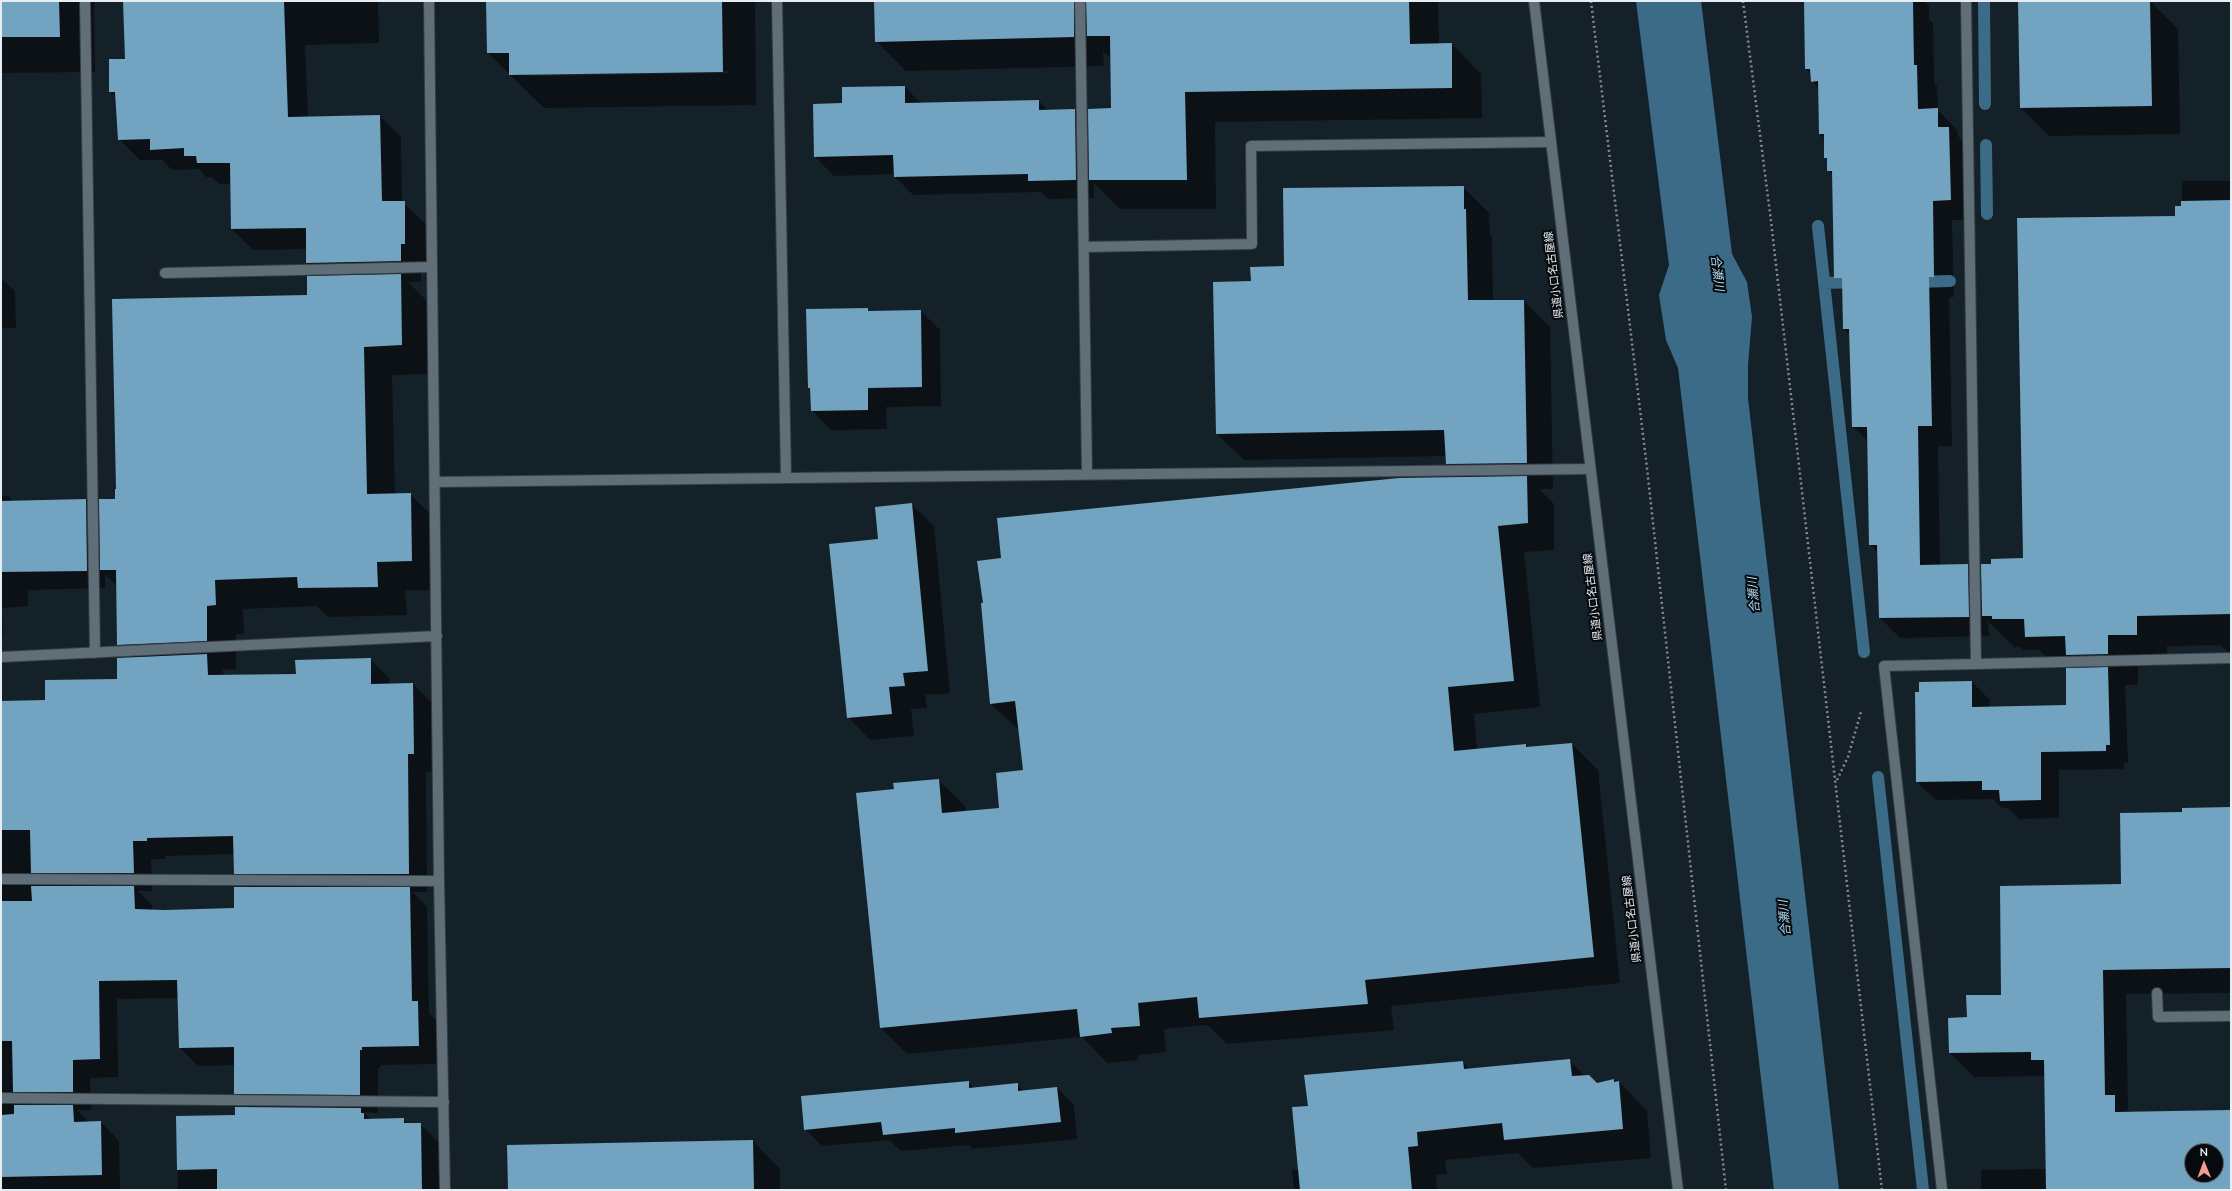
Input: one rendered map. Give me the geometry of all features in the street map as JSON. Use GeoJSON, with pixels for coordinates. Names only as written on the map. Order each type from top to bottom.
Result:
{"type":"FeatureCollection","features":[{"type":"Feature","properties":{"kind":"street"},"geometry":{"type":"LineString","coordinates":[[85,1],[95,653]]}},
{"type":"Feature","properties":{"kind":"street"},"geometry":{"type":"LineString","coordinates":[[429,1],[444,1190]]}},
{"type":"Feature","properties":{"kind":"street"},"geometry":{"type":"LineString","coordinates":[[777,1],[786,477]]}},
{"type":"Feature","properties":{"kind":"street"},"geometry":{"type":"LineString","coordinates":[[1080,1],[1087,474]]}},
{"type":"Feature","properties":{"kind":"street","name":"県道小口名古屋線"},"geometry":{"type":"LineString","coordinates":[[1534,1],[1589,469],[1678,1190]]}},
{"type":"Feature","properties":{"kind":"street"},"geometry":{"type":"LineString","coordinates":[[1966,1],[1976,664]]}},
{"type":"Feature","properties":{"kind":"street"},"geometry":{"type":"LineString","coordinates":[[1084,247],[1252,244],[1251,146],[1551,142]]}},
{"type":"Feature","properties":{"kind":"street"},"geometry":{"type":"LineString","coordinates":[[165,272],[432,266]]}},
{"type":"Feature","properties":{"kind":"street"},"geometry":{"type":"LineString","coordinates":[[435,482],[1589,469]]}},
{"type":"Feature","properties":{"kind":"street"},"geometry":{"type":"LineString","coordinates":[[1,657],[437,636]]}},
{"type":"Feature","properties":{"kind":"street"},"geometry":{"type":"LineString","coordinates":[[1942,1190],[1884,666],[2231,658]]}},
{"type":"Feature","properties":{"kind":"street"},"geometry":{"type":"LineString","coordinates":[[1,879],[439,881]]}},
{"type":"Feature","properties":{"kind":"street"},"geometry":{"type":"LineString","coordinates":[[2157,993],[2158,1017],[2231,1016]]}},
{"type":"Feature","properties":{"kind":"street"},"geometry":{"type":"LineString","coordinates":[[1,1098],[444,1102]]}},
{"type":"Feature","properties":{"kind":"path"},"geometry":{"type":"LineString","coordinates":[[1591,1],[1648,476],[1726,1190]]}},
{"type":"Feature","properties":{"kind":"path"},"geometry":{"type":"LineString","coordinates":[[1743,1],[1772,228],[1882,1190]]}},
{"type":"Feature","properties":{"kind":"path"},"geometry":{"type":"LineString","coordinates":[[1836,780],[1848,757],[1863,705]]}},
{"type":"Feature","properties":{"kind":"water","name":"合瀬川"},"geometry":{"type":"Polygon","coordinates":[[[1636,1],[1701,1],[1732,254],[1747,282],[1752,317],[1748,365],[1748,398],[1839,1190],[1774,1190],[1678,368],[1666,340],[1659,295],[1669,265],[1636,1]]]}},
{"type":"Feature","properties":{"kind":"building"},"geometry":{"type":"Polygon","coordinates":[[[1,1],[59,1],[60,37],[1,37],[1,1]]]}},
{"type":"Feature","properties":{"kind":"building"},"geometry":{"type":"Polygon","coordinates":[[[123,1],[284,1],[288,117],[380,115],[382,201],[405,201],[405,244],[401,244],[401,261],[306,263],[306,228],[231,229],[230,163],[197,163],[196,156],[184,156],[184,148],[150,150],[150,139],[118,140],[115,92],[109,92],[109,59],[125,59],[123,1]]]}},
{"type":"Feature","properties":{"kind":"building"},"geometry":{"type":"Polygon","coordinates":[[[486,1],[722,1],[723,72],[509,75],[509,53],[487,53],[486,1]]]}},
{"type":"Feature","properties":{"kind":"building"},"geometry":{"type":"Polygon","coordinates":[[[874,1],[1074,1],[1074,37],[875,42],[874,1]]]}},
{"type":"Feature","properties":{"kind":"building"},"geometry":{"type":"Polygon","coordinates":[[[1086,1],[1409,1],[1410,44],[1452,43],[1452,88],[1185,92],[1187,180],[1089,180],[1088,109],[1111,108],[1110,36],[1087,36],[1086,1]]]}},
{"type":"Feature","properties":{"kind":"building"},"geometry":{"type":"Polygon","coordinates":[[[1804,1],[1913,2],[1914,65],[1917,65],[1918,109],[1938,108],[1938,127],[1949,127],[1951,200],[1933,201],[1934,277],[1929,277],[1932,426],[1918,426],[1920,565],[1968,564],[1969,617],[1879,618],[1877,545],[1869,545],[1867,427],[1852,427],[1849,329],[1843,329],[1842,278],[1834,278],[1832,171],[1827,171],[1827,158],[1824,158],[1824,134],[1819,134],[1818,81],[1811,82],[1810,69],[1805,69],[1804,1]]]}},
{"type":"Feature","properties":{"kind":"building"},"geometry":{"type":"Polygon","coordinates":[[[2150,1],[2152,106],[2020,108],[2018,2],[2150,1]]]}},
{"type":"Feature","properties":{"kind":"building"},"geometry":{"type":"Polygon","coordinates":[[[905,86],[905,103],[1039,100],[1039,110],[1075,109],[1076,180],[1028,181],[1028,174],[894,177],[893,155],[814,157],[813,104],[842,103],[842,87],[905,86]]]}},
{"type":"Feature","properties":{"kind":"building"},"geometry":{"type":"Polygon","coordinates":[[[1464,186],[1468,300],[1524,300],[1527,463],[1446,464],[1444,430],[1216,434],[1213,282],[1251,281],[1250,267],[1284,266],[1283,188],[1464,186]]]}},
{"type":"Feature","properties":{"kind":"building"},"geometry":{"type":"Polygon","coordinates":[[[2231,200],[2231,614],[2137,616],[2137,635],[2108,635],[2108,654],[2066,655],[2065,636],[2025,637],[2024,619],[1992,619],[1992,616],[1982,616],[1981,564],[1991,564],[1991,559],[2023,558],[2017,218],[2175,216],[2175,206],[2181,206],[2181,201],[2231,200]]]}},
{"type":"Feature","properties":{"kind":"building"},"geometry":{"type":"Polygon","coordinates":[[[401,274],[402,345],[364,347],[367,494],[411,493],[412,561],[377,562],[378,587],[298,588],[297,577],[215,580],[216,605],[207,606],[207,641],[117,645],[116,570],[100,570],[99,499],[115,499],[116,489],[112,299],[307,295],[307,276],[401,274]]]}},
{"type":"Feature","properties":{"kind":"building"},"geometry":{"type":"Polygon","coordinates":[[[868,308],[868,311],[921,310],[922,387],[868,388],[868,410],[811,411],[810,388],[808,388],[806,309],[868,308]]]}},
{"type":"Feature","properties":{"kind":"building"},"geometry":{"type":"Polygon","coordinates":[[[1527,476],[1528,523],[1498,526],[1514,681],[1448,687],[1454,751],[1526,744],[1526,747],[1572,743],[1594,957],[1365,980],[1368,1004],[1199,1018],[1197,997],[1138,1003],[1140,1026],[1111,1028],[1112,1033],[1080,1037],[1077,1009],[880,1028],[856,793],[894,789],[893,783],[939,779],[942,813],[999,808],[996,773],[1023,770],[1015,701],[990,704],[981,603],[983,603],[977,561],[1001,558],[997,518],[1399,478],[1527,476]]]}},
{"type":"Feature","properties":{"kind":"building"},"geometry":{"type":"Polygon","coordinates":[[[86,499],[87,571],[1,572],[1,501],[86,499]]]}},
{"type":"Feature","properties":{"kind":"building"},"geometry":{"type":"Polygon","coordinates":[[[912,503],[928,671],[903,673],[905,686],[889,687],[892,714],[847,718],[829,544],[878,539],[875,507],[912,503]]]}},
{"type":"Feature","properties":{"kind":"building"},"geometry":{"type":"Polygon","coordinates":[[[207,654],[208,675],[296,674],[295,660],[371,658],[371,684],[413,683],[414,754],[408,754],[409,874],[234,874],[233,836],[147,838],[147,841],[133,841],[134,873],[31,873],[30,830],[1,830],[1,701],[45,700],[45,680],[117,679],[117,658],[207,654]]]}},
{"type":"Feature","properties":{"kind":"building"},"geometry":{"type":"Polygon","coordinates":[[[2108,667],[2110,745],[2106,745],[2106,751],[2041,752],[2041,800],[2000,801],[1999,790],[1982,790],[1982,781],[1916,782],[1915,692],[1919,692],[1919,682],[1972,681],[1972,707],[2066,705],[2066,668],[2108,667]]]}},
{"type":"Feature","properties":{"kind":"building"},"geometry":{"type":"Polygon","coordinates":[[[2231,807],[2231,968],[2103,970],[2105,1095],[2115,1095],[2115,1112],[2231,1110],[2231,1190],[2046,1190],[2044,1060],[2031,1060],[2031,1052],[1949,1053],[1948,1018],[1967,1017],[1966,995],[2001,995],[2000,886],[2121,884],[2120,813],[2182,812],[2182,808],[2231,807]]]}},
{"type":"Feature","properties":{"kind":"building"},"geometry":{"type":"Polygon","coordinates":[[[31,886],[134,886],[135,909],[164,910],[234,908],[234,887],[410,887],[412,1001],[418,1001],[419,1046],[362,1047],[362,1050],[360,1050],[360,1095],[234,1094],[234,1047],[179,1048],[177,980],[99,981],[100,1059],[73,1060],[73,1092],[13,1092],[12,1041],[1,1041],[1,901],[32,901],[31,886]]]}},
{"type":"Feature","properties":{"kind":"building"},"geometry":{"type":"Polygon","coordinates":[[[1570,1059],[1572,1076],[1589,1075],[1597,1083],[1614,1079],[1614,1082],[1619,1081],[1623,1129],[1504,1140],[1502,1123],[1417,1132],[1418,1146],[1408,1147],[1412,1190],[1300,1190],[1292,1107],[1308,1106],[1304,1075],[1463,1061],[1464,1069],[1570,1059]]]}},
{"type":"Feature","properties":{"kind":"building"},"geometry":{"type":"Polygon","coordinates":[[[969,1081],[969,1088],[1018,1083],[1018,1091],[1057,1087],[1061,1122],[955,1133],[955,1128],[883,1135],[881,1122],[804,1130],[801,1096],[969,1081]]]}},
{"type":"Feature","properties":{"kind":"building"},"geometry":{"type":"Polygon","coordinates":[[[14,1105],[73,1105],[74,1122],[101,1121],[102,1175],[1,1177],[1,1115],[14,1114],[14,1105]]]}},
{"type":"Feature","properties":{"kind":"building"},"geometry":{"type":"Polygon","coordinates":[[[235,1107],[361,1108],[361,1113],[364,1113],[364,1119],[404,1118],[404,1123],[421,1123],[422,1190],[217,1190],[217,1169],[177,1170],[176,1116],[235,1115],[235,1107]]]}},
{"type":"Feature","properties":{"kind":"building"},"geometry":{"type":"Polygon","coordinates":[[[753,1140],[754,1190],[508,1190],[507,1145],[753,1140]]]}},
{"type":"Feature","properties":{"kind":"waterway"},"geometry":{"type":"LineString","coordinates":[[1984,1],[1985,104]]}},
{"type":"Feature","properties":{"kind":"waterway"},"geometry":{"type":"LineString","coordinates":[[1986,145],[1987,214]]}},
{"type":"Feature","properties":{"kind":"waterway"},"geometry":{"type":"LineString","coordinates":[[1818,226],[1864,652]]}},
{"type":"Feature","properties":{"kind":"waterway"},"geometry":{"type":"LineString","coordinates":[[1913,282],[1950,281]]}},
{"type":"Feature","properties":{"kind":"waterway"},"geometry":{"type":"LineString","coordinates":[[1824,283],[1859,282]]}},
{"type":"Feature","properties":{"kind":"waterway"},"geometry":{"type":"LineString","coordinates":[[1878,777],[1923,1190]]}}]}
